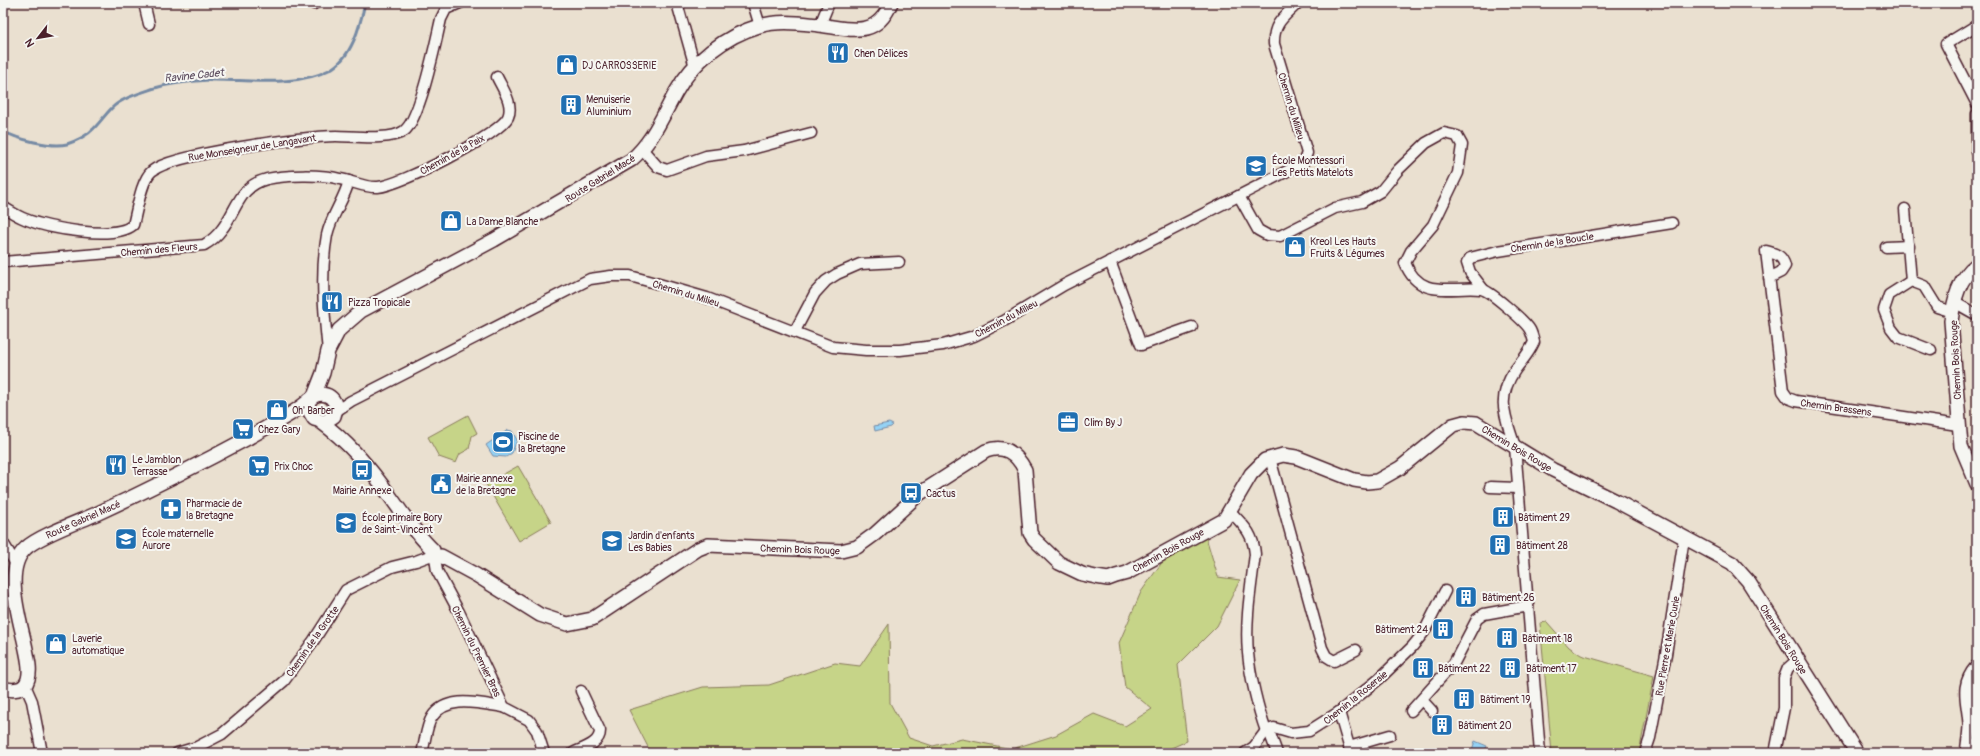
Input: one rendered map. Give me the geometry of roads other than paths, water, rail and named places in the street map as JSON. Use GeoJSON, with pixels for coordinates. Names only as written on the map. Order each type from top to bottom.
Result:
{"type":"FeatureCollection","features":[{"type":"Feature","properties":{"kind":"street"},"geometry":{"type":"LineString","coordinates":[[144,3],[149,24]]}},
{"type":"Feature","properties":{"kind":"street","name":"Rue Monseigneur de Langavant"},"geometry":{"type":"LineString","coordinates":[[3,207],[24,219],[55,228],[105,233],[127,230],[133,225],[146,178],[152,170],[174,161],[210,153],[316,136],[396,135],[405,130],[416,114],[441,19],[446,9],[460,3]]}},
{"type":"Feature","properties":{"kind":"street"},"geometry":{"type":"LineString","coordinates":[[677,3],[695,67]]}},
{"type":"Feature","properties":{"kind":"street"},"geometry":{"type":"LineString","coordinates":[[753,3],[760,26]]}},
{"type":"Feature","properties":{"kind":"street"},"geometry":{"type":"LineString","coordinates":[[820,25],[828,3]]}},
{"type":"Feature","properties":{"kind":"street","name":"Route Gabriel Macé"},"geometry":{"type":"LineString","coordinates":[[16,564],[20,553],[32,543],[148,490],[217,455],[289,415],[312,398],[323,373],[328,351],[339,330],[361,311],[494,240],[618,168],[643,150],[652,137],[677,90],[695,67],[714,49],[733,36],[760,26],[790,22],[820,25],[852,31],[865,29],[877,24],[886,14],[891,3]]}},
{"type":"Feature","properties":{"kind":"street","name":"Chemin du Milieu"},"geometry":{"type":"LineString","coordinates":[[333,405],[351,401],[590,279],[611,276],[630,276],[707,298],[833,347],[866,350],[900,350],[943,345],[974,336],[1004,321],[1058,289],[1110,261],[1303,164],[1307,153],[1283,78],[1274,44],[1273,32],[1278,22],[1298,3]]}},
{"type":"Feature","properties":{"kind":"street"},"geometry":{"type":"LineString","coordinates":[[1977,26],[1946,44],[1977,104]]}},
{"type":"Feature","properties":{"kind":"street","name":"Chemin de la Paix"},"geometry":{"type":"LineString","coordinates":[[349,181],[375,186],[392,183],[411,176],[457,153],[501,126],[508,116],[510,108],[508,100],[497,77]]}},
{"type":"Feature","properties":{"kind":"street"},"geometry":{"type":"LineString","coordinates":[[1977,114],[1977,152]]}},
{"type":"Feature","properties":{"kind":"street"},"geometry":{"type":"LineString","coordinates":[[643,150],[658,167],[667,170],[706,156],[744,151],[811,133]]}},
{"type":"Feature","properties":{"kind":"street"},"geometry":{"type":"LineString","coordinates":[[1239,196],[1258,230],[1267,235],[1280,236],[1335,208],[1362,202],[1382,191],[1398,170],[1426,143],[1444,133],[1457,136],[1462,145],[1458,173],[1433,225],[1411,251],[1405,263],[1409,274],[1422,285],[1443,290],[1483,289]]}},
{"type":"Feature","properties":{"kind":"street","name":"Chemin des Fleurs"},"geometry":{"type":"LineString","coordinates":[[3,262],[204,245],[215,238],[223,228],[243,192],[255,184],[267,179],[294,177],[338,178],[349,181]]}},
{"type":"Feature","properties":{"kind":"street"},"geometry":{"type":"LineString","coordinates":[[328,351],[323,307],[326,242],[330,224],[342,202],[349,181]]}},
{"type":"Feature","properties":{"kind":"street"},"geometry":{"type":"LineString","coordinates":[[1905,209],[1911,281]]}},
{"type":"Feature","properties":{"kind":"street","name":"Chemin de la Boucle"},"geometry":{"type":"LineString","coordinates":[[1515,447],[1502,403],[1506,384],[1515,370],[1528,356],[1534,342],[1530,330],[1520,317],[1483,289],[1470,272],[1467,263],[1470,258],[1498,251],[1672,222]]}},
{"type":"Feature","properties":{"kind":"street"},"geometry":{"type":"LineString","coordinates":[[1886,247],[1909,246]]}},
{"type":"Feature","properties":{"kind":"street"},"geometry":{"type":"LineString","coordinates":[[1110,261],[1142,345],[1192,327]]}},
{"type":"Feature","properties":{"kind":"street"},"geometry":{"type":"LineString","coordinates":[[795,331],[808,305],[826,281],[837,274],[860,264],[899,262]]}},
{"type":"Feature","properties":{"kind":"street","name":"Chemin Bois Rouge"},"geometry":{"type":"LineString","coordinates":[[1977,264],[1969,270],[1962,281],[1953,307],[1952,321],[1960,446],[1977,484]]}},
{"type":"Feature","properties":{"kind":"street","name":"Chemin Brassens"},"geometry":{"type":"LineString","coordinates":[[1769,278],[1783,391],[1788,398],[1796,401],[1958,425]]}},
{"type":"Feature","properties":{"kind":"street"},"geometry":{"type":"LineString","coordinates":[[1911,281],[1924,286],[1937,307],[1953,307],[1959,303],[1977,315]]}},
{"type":"Feature","properties":{"kind":"street"},"geometry":{"type":"LineString","coordinates":[[1911,281],[1889,295],[1884,310],[1891,328],[1898,336],[1931,350]]}},
{"type":"Feature","properties":{"kind":"street","name":"Route Gabriel Macé"},"geometry":{"type":"LineString","coordinates":[[323,373],[333,405]]}},
{"type":"Feature","properties":{"kind":"street"},"geometry":{"type":"LineString","coordinates":[[289,415],[328,421],[333,405],[319,394],[312,398],[308,410],[316,419]]}},
{"type":"Feature","properties":{"kind":"street","name":"Chemin Bois Rouge"},"geometry":{"type":"LineString","coordinates":[[333,405],[339,435]]}},
{"type":"Feature","properties":{"kind":"street","name":"Chemin Bois Rouge"},"geometry":{"type":"LineString","coordinates":[[316,419],[339,435],[376,477],[413,528],[435,555],[476,575],[540,615],[567,624],[581,623],[592,619],[698,549],[708,545],[841,551],[857,546],[875,534],[919,494],[986,451],[997,447],[1005,449],[1020,461],[1025,470],[1032,536],[1059,563],[1082,574],[1108,579],[1127,573],[1224,520],[1251,474],[1265,460],[1283,456],[1296,457],[1354,480],[1367,482],[1384,478],[1400,468],[1454,425],[1464,422],[1476,423],[1553,470],[1732,563],[1740,571],[1857,753]]}},
{"type":"Feature","properties":{"kind":"street"},"geometry":{"type":"LineString","coordinates":[[1515,447],[1540,753]]}},
{"type":"Feature","properties":{"kind":"street"},"geometry":{"type":"LineString","coordinates":[[1270,458],[1322,648],[1326,656],[1334,661],[1356,650]]}},
{"type":"Feature","properties":{"kind":"street"},"geometry":{"type":"LineString","coordinates":[[1490,487],[1518,488]]}},
{"type":"Feature","properties":{"kind":"street"},"geometry":{"type":"LineString","coordinates":[[1230,511],[1251,534],[1254,544],[1255,554],[1247,619],[1248,654],[1261,716],[1277,753]]}},
{"type":"Feature","properties":{"kind":"street","name":"Rue Pierre et Marie Curie"},"geometry":{"type":"LineString","coordinates":[[1646,753],[1666,654],[1684,538]]}},
{"type":"Feature","properties":{"kind":"street"},"geometry":{"type":"LineString","coordinates":[[3,543],[16,564],[16,597],[30,666],[28,679],[25,685],[19,689],[10,690],[3,688]]}},
{"type":"Feature","properties":{"kind":"street","name":"Chemin du Premier Bras"},"geometry":{"type":"LineString","coordinates":[[435,555],[437,571],[459,612],[504,706],[529,720],[537,731],[544,753]]}},
{"type":"Feature","properties":{"kind":"street","name":"Chemin de la Grotte"},"geometry":{"type":"LineString","coordinates":[[177,753],[197,747],[222,734],[284,681],[314,640],[346,590],[392,567],[435,555]]}},
{"type":"Feature","properties":{"kind":"street","name":"Chemin la Roseraie"},"geometry":{"type":"LineString","coordinates":[[1267,731],[1274,728],[1291,733],[1309,731],[1339,712],[1379,679],[1412,647],[1424,632],[1445,591]]}},
{"type":"Feature","properties":{"kind":"street"},"geometry":{"type":"LineString","coordinates":[[1411,711],[1454,663],[1477,618],[1484,614],[1528,606]]}},
{"type":"Feature","properties":{"kind":"street"},"geometry":{"type":"LineString","coordinates":[[1775,753],[1784,708],[1784,678],[1788,668],[1797,660]]}},
{"type":"Feature","properties":{"kind":"street"},"geometry":{"type":"LineString","coordinates":[[1967,753],[1970,724],[1966,685],[1977,667]]}},
{"type":"Feature","properties":{"kind":"street"},"geometry":{"type":"LineString","coordinates":[[25,685],[32,701],[42,753]]}},
{"type":"Feature","properties":{"kind":"street"},"geometry":{"type":"LineString","coordinates":[[573,753],[597,741],[600,737],[600,732],[581,691]]}},
{"type":"Feature","properties":{"kind":"street"},"geometry":{"type":"LineString","coordinates":[[1422,700],[1432,711]]}},
{"type":"Feature","properties":{"kind":"street"},"geometry":{"type":"LineString","coordinates":[[422,753],[432,718],[442,707],[455,703],[471,702],[504,706]]}},
{"type":"Feature","properties":{"kind":"street"},"geometry":{"type":"LineString","coordinates":[[1339,712],[1350,750],[1390,736]]}},
{"type":"Feature","properties":{"kind":"street"},"geometry":{"type":"LineString","coordinates":[[1245,753],[1254,747],[1267,731]]}},
{"type":"Feature","properties":{"kind":"water"},"geometry":{"type":"Polygon","coordinates":[[[889,423],[893,425],[891,427],[875,431],[874,426],[889,423]]]}},
{"type":"Feature","properties":{"kind":"water","name":"Piscine de la Bretagne"},"geometry":{"type":"Polygon","coordinates":[[[508,430],[512,431],[517,440],[512,453],[506,457],[493,456],[486,445],[508,430]]]}},
{"type":"Feature","properties":{"kind":"water"},"geometry":{"type":"Polygon","coordinates":[[[1475,741],[1487,746],[1484,753],[1471,753],[1475,741]]]}},
{"type":"Feature","properties":{"kind":"waterway","name":"Ravine Cadet"},"geometry":{"type":"LineString","coordinates":[[3,131],[16,137],[34,142],[52,145],[67,144],[80,139],[89,133],[118,103],[131,96],[155,88],[202,80],[286,81],[316,76],[337,65],[344,58],[354,41],[365,3]]}},
{"type":"Feature","properties":{"kind":"place","name":"Chen Délices"},"geometry":{"type":"Point","coordinates":[838,53]}},
{"type":"Feature","properties":{"kind":"place","name":"DJ CARROSSERIE"},"geometry":{"type":"Point","coordinates":[567,65]}},
{"type":"Feature","properties":{"kind":"place","name":"Menuiserie Aluminium"},"geometry":{"type":"Point","coordinates":[571,105]}},
{"type":"Feature","properties":{"kind":"place","name":"École Montessori Les Petits Matelots"},"geometry":{"type":"Point","coordinates":[1256,166]}},
{"type":"Feature","properties":{"kind":"place","name":"La Dame Blanche"},"geometry":{"type":"Point","coordinates":[451,221]}},
{"type":"Feature","properties":{"kind":"place","name":"Kreol Les Hauts Fruits & Légumes"},"geometry":{"type":"Point","coordinates":[1295,247]}},
{"type":"Feature","properties":{"kind":"place","name":"Pizza Tropicale"},"geometry":{"type":"Point","coordinates":[332,302]}},
{"type":"Feature","properties":{"kind":"place","name":"Oh' Barber"},"geometry":{"type":"Point","coordinates":[277,410]}},
{"type":"Feature","properties":{"kind":"place","name":"Clim By J"},"geometry":{"type":"Point","coordinates":[1068,422]}},
{"type":"Feature","properties":{"kind":"place","name":"Chez Gary"},"geometry":{"type":"Point","coordinates":[243,429]}},
{"type":"Feature","properties":{"kind":"place","name":"Piscine de la Bretagne"},"geometry":{"type":"Point","coordinates":[503,442]}},
{"type":"Feature","properties":{"kind":"place","name":"Le Jamblon Terrasse"},"geometry":{"type":"Point","coordinates":[116,465]}},
{"type":"Feature","properties":{"kind":"place","name":"Prix Choc"},"geometry":{"type":"Point","coordinates":[259,466]}},
{"type":"Feature","properties":{"kind":"place","name":"Mairie Annexe"},"geometry":{"type":"Point","coordinates":[362,470]}},
{"type":"Feature","properties":{"kind":"place","name":"Mairie annexe de la Bretagne"},"geometry":{"type":"Point","coordinates":[441,484]}},
{"type":"Feature","properties":{"kind":"place","name":"Cactus"},"geometry":{"type":"Point","coordinates":[911,493]}},
{"type":"Feature","properties":{"kind":"place","name":"Pharmacie de la Bretagne"},"geometry":{"type":"Point","coordinates":[171,509]}},
{"type":"Feature","properties":{"kind":"place","name":"Bâtiment 29"},"geometry":{"type":"Point","coordinates":[1503,517]}},
{"type":"Feature","properties":{"kind":"place","name":"École primaire Bory de Saint-Vincent"},"geometry":{"type":"Point","coordinates":[346,523]}},
{"type":"Feature","properties":{"kind":"place","name":"École maternelle Aurore"},"geometry":{"type":"Point","coordinates":[126,539]}},
{"type":"Feature","properties":{"kind":"place","name":"Jardin d'enfants Les Babies"},"geometry":{"type":"Point","coordinates":[612,541]}},
{"type":"Feature","properties":{"kind":"place","name":"Bâtiment 28"},"geometry":{"type":"Point","coordinates":[1500,545]}},
{"type":"Feature","properties":{"kind":"place","name":"Bâtiment 26"},"geometry":{"type":"Point","coordinates":[1466,597]}},
{"type":"Feature","properties":{"kind":"place","name":"Bâtiment 24"},"geometry":{"type":"Point","coordinates":[1443,629]}},
{"type":"Feature","properties":{"kind":"place","name":"Bâtiment 18"},"geometry":{"type":"Point","coordinates":[1507,638]}},
{"type":"Feature","properties":{"kind":"place","name":"Laverie automatique"},"geometry":{"type":"Point","coordinates":[56,644]}},
{"type":"Feature","properties":{"kind":"place","name":"Bâtiment 22"},"geometry":{"type":"Point","coordinates":[1423,668]}},
{"type":"Feature","properties":{"kind":"place","name":"Bâtiment 17"},"geometry":{"type":"Point","coordinates":[1510,668]}},
{"type":"Feature","properties":{"kind":"place","name":"Bâtiment 19"},"geometry":{"type":"Point","coordinates":[1464,699]}},
{"type":"Feature","properties":{"kind":"place","name":"Bâtiment 20"},"geometry":{"type":"Point","coordinates":[1442,725]}}]}
